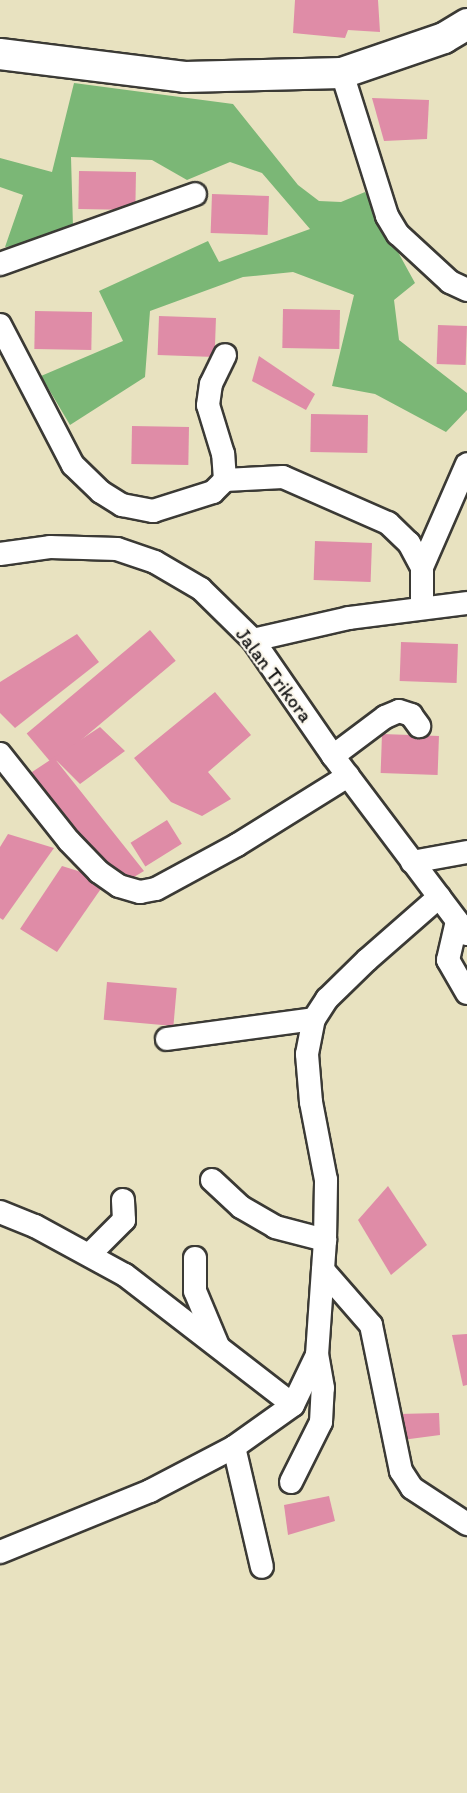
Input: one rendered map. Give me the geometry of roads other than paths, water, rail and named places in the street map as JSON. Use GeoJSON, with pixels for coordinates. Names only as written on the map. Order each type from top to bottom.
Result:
{"type":"FeatureCollection","features":[{"type":"Feature","properties":{"kind":"main road"},"geometry":{"type":"LineString","coordinates":[[0,54],[185,77],[342,74],[425,45],[467,24]]}},
{"type":"Feature","properties":{"kind":"street"},"geometry":{"type":"LineString","coordinates":[[342,74],[387,216],[398,234],[450,282],[467,290]]}},
{"type":"Feature","properties":{"kind":"street"},"geometry":{"type":"LineString","coordinates":[[0,264],[195,195]]}},
{"type":"Feature","properties":{"kind":"street"},"geometry":{"type":"LineString","coordinates":[[3,338],[73,465],[108,496],[122,505],[153,511],[213,492],[225,480],[284,477],[388,523],[409,543],[422,567]]}},
{"type":"Feature","properties":{"kind":"street"},"geometry":{"type":"LineString","coordinates":[[225,355],[211,384],[208,405],[224,454],[225,480]]}},
{"type":"Feature","properties":{"kind":"street"},"geometry":{"type":"LineString","coordinates":[[422,608],[422,567],[467,464]]}},
{"type":"Feature","properties":{"kind":"street","name":"Jalan Trikora"},"geometry":{"type":"LineString","coordinates":[[0,554],[50,547],[117,549],[155,562],[201,589],[253,640],[333,756],[462,928]]}},
{"type":"Feature","properties":{"kind":"street"},"geometry":{"type":"LineString","coordinates":[[253,640],[350,618],[467,603]]}},
{"type":"Feature","properties":{"kind":"street"},"geometry":{"type":"LineString","coordinates":[[333,756],[385,717],[399,711],[411,715],[419,726]]}},
{"type":"Feature","properties":{"kind":"street"},"geometry":{"type":"LineString","coordinates":[[0,754],[69,841],[99,872],[119,886],[140,892],[156,888],[237,845],[348,776]]}},
{"type":"Feature","properties":{"kind":"street"},"geometry":{"type":"LineString","coordinates":[[412,862],[467,852]]}},
{"type":"Feature","properties":{"kind":"street"},"geometry":{"type":"LineString","coordinates":[[291,1482],[321,1422],[323,1388],[317,1355],[325,1240],[326,1180],[311,1102],[307,1054],[314,1019],[327,999],[439,897]]}},
{"type":"Feature","properties":{"kind":"street"},"geometry":{"type":"LineString","coordinates":[[462,928],[448,960],[467,993]]}},
{"type":"Feature","properties":{"kind":"street"},"geometry":{"type":"LineString","coordinates":[[167,1039],[314,1019]]}},
{"type":"Feature","properties":{"kind":"street"},"geometry":{"type":"LineString","coordinates":[[212,1180],[241,1207],[275,1227],[325,1240]]}},
{"type":"Feature","properties":{"kind":"street"},"geometry":{"type":"LineString","coordinates":[[90,1254],[124,1220],[123,1200]]}},
{"type":"Feature","properties":{"kind":"street"},"geometry":{"type":"LineString","coordinates":[[0,1212],[90,1254],[125,1275],[221,1353],[293,1405]]}},
{"type":"Feature","properties":{"kind":"street"},"geometry":{"type":"LineString","coordinates":[[195,1258],[198,1306],[221,1353]]}},
{"type":"Feature","properties":{"kind":"street"},"geometry":{"type":"LineString","coordinates":[[323,1270],[371,1325],[401,1471],[412,1488],[467,1524]]}},
{"type":"Feature","properties":{"kind":"street"},"geometry":{"type":"LineString","coordinates":[[0,1552],[150,1491],[234,1447],[293,1405],[317,1355]]}},
{"type":"Feature","properties":{"kind":"street"},"geometry":{"type":"LineString","coordinates":[[234,1447],[262,1567]]}}]}
